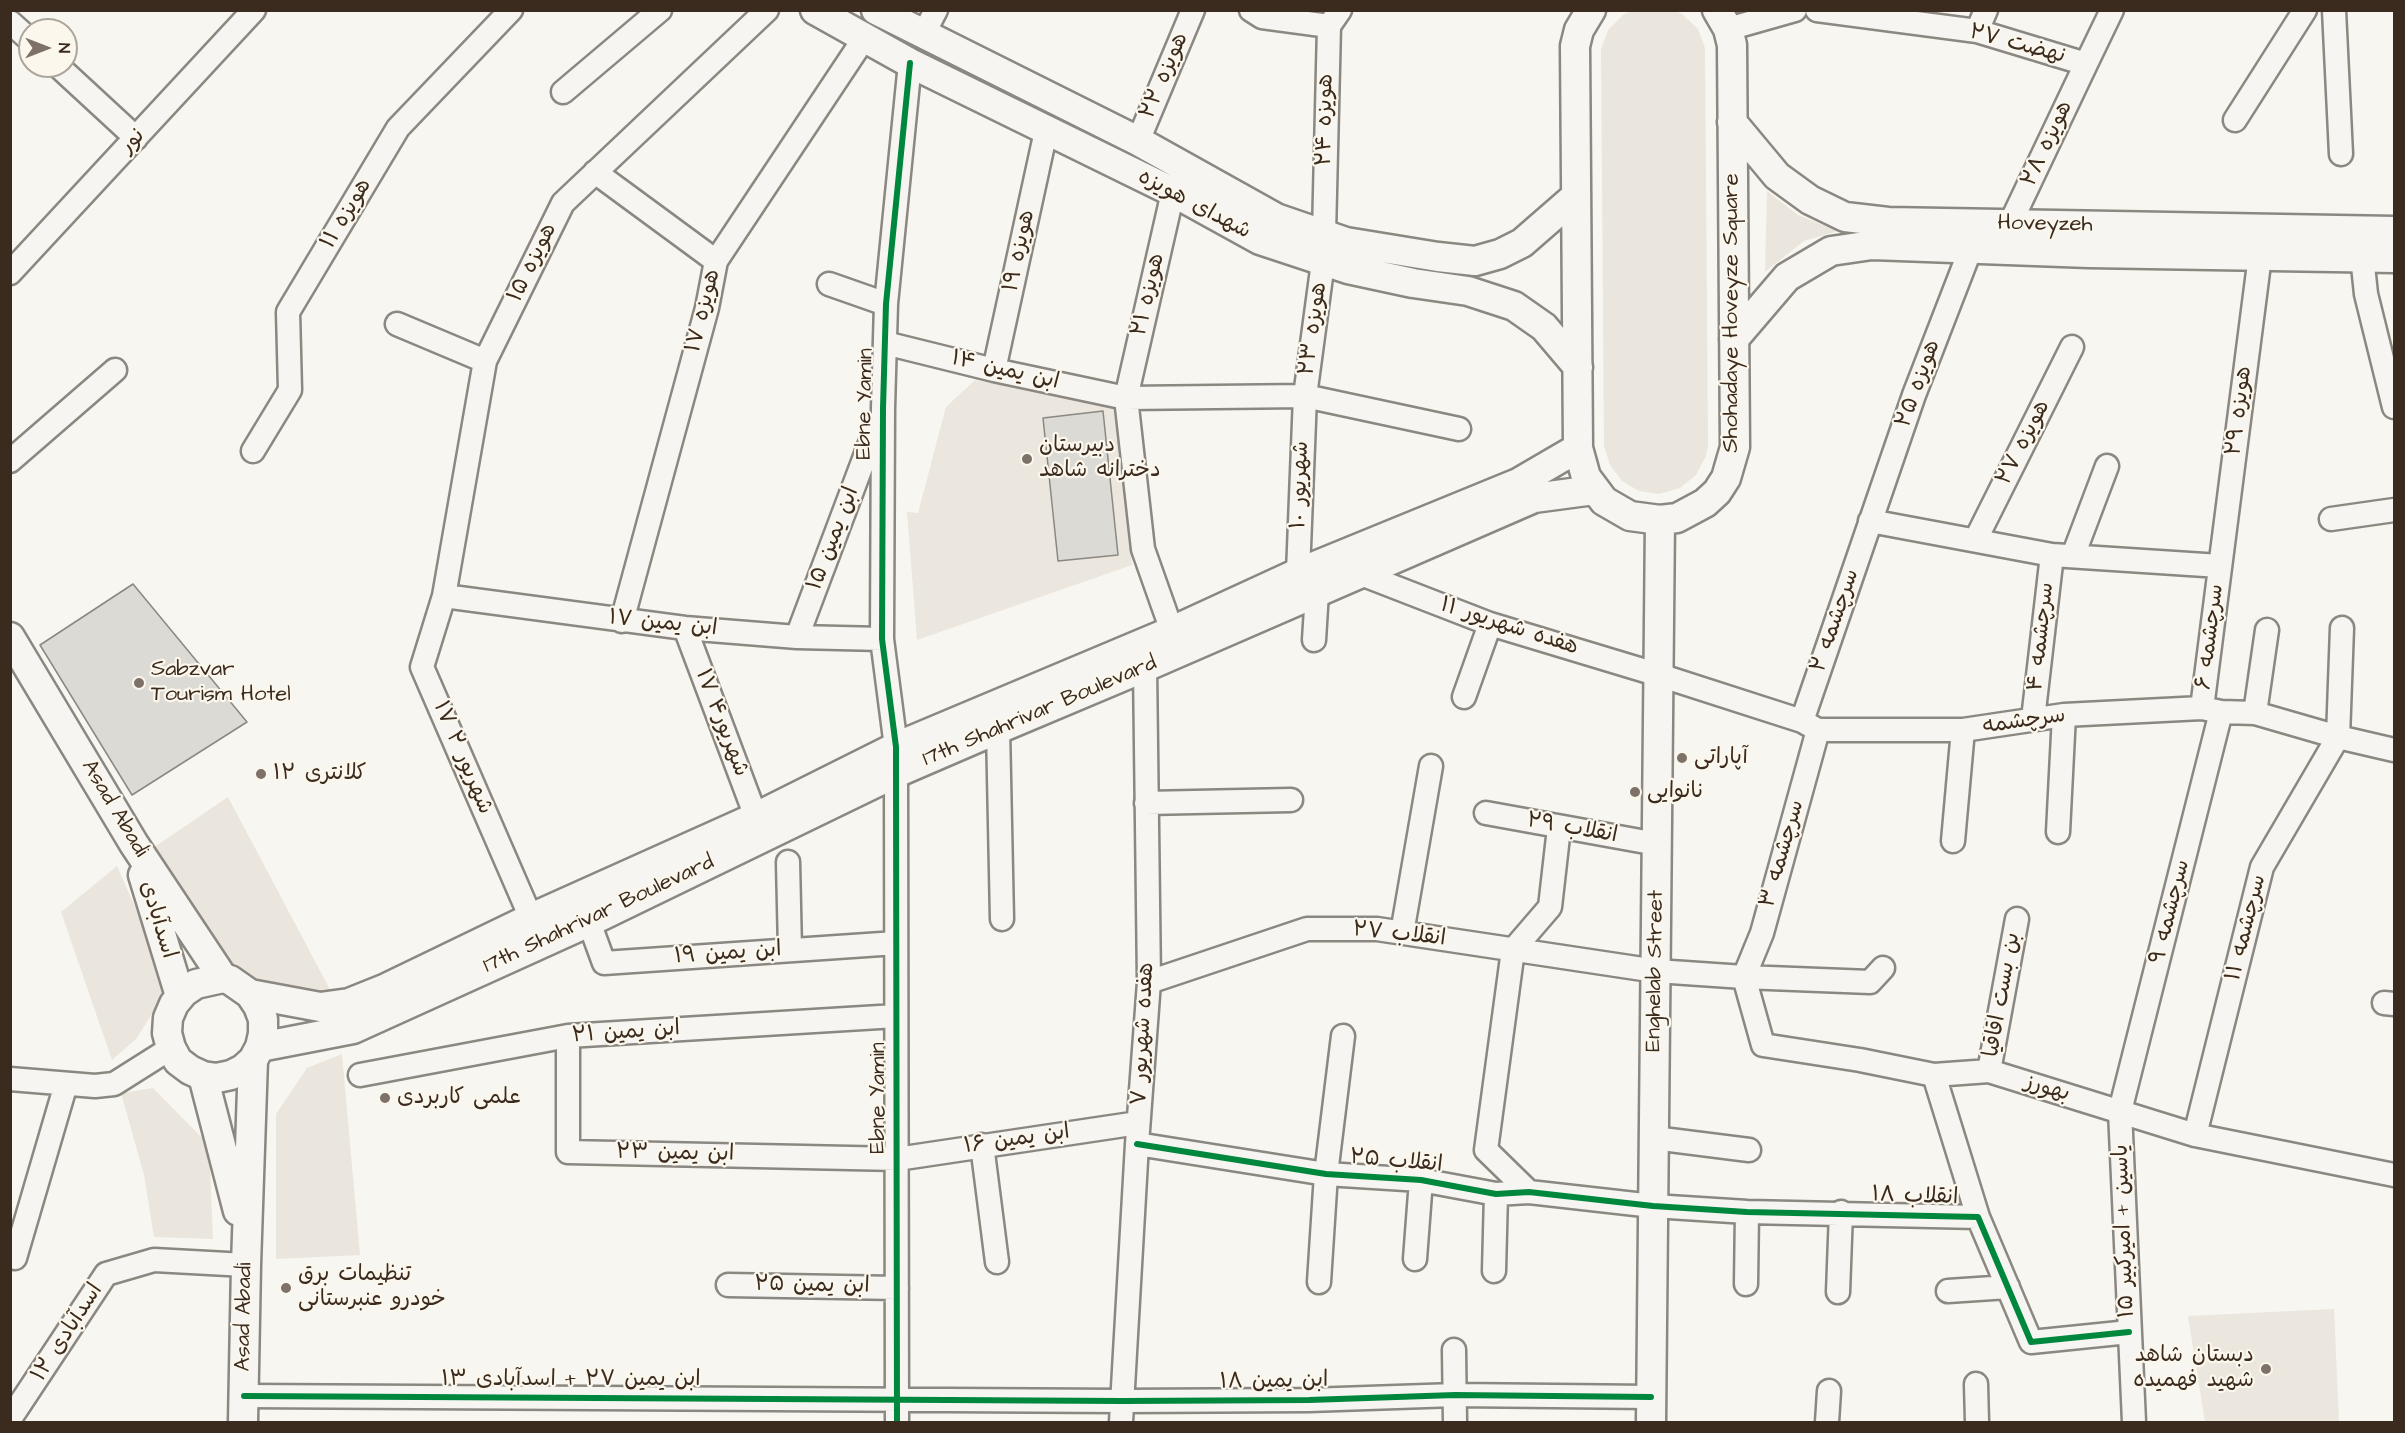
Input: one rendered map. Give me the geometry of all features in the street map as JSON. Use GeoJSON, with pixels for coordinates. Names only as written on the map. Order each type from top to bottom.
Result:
{"type":"FeatureCollection","features":[{"type":"Feature","properties":{"kind":"main road","name":"شهدای هویزه"},"geometry":{"type":"LineString","coordinates":[[815,10],[910,63],[1173,192],[1260,240],[1323,262],[1413,284],[1468,291],[1514,306],[1544,327],[1578,367]]}},
{"type":"Feature","properties":{"kind":"main road","name":"شهدای هویزه"},"geometry":{"type":"LineString","coordinates":[[876,10],[1138,141],[1276,218],[1346,242],[1475,261],[1500,254],[1522,243],[1576,196]]}},
{"type":"Feature","properties":{"kind":"main road","name":"Shohadaye Hoveyze Square"},"geometry":{"type":"LineString","coordinates":[[1590,10],[1579,30],[1575,46],[1578,448],[1581,463],[1594,490],[1610,505],[1630,516],[1660,520],[1677,518],[1705,503],[1717,492],[1726,478],[1734,447],[1732,45],[1722,20]]}},
{"type":"Feature","properties":{"kind":"main road","name":"Hoveyzeh"},"geometry":{"type":"LineString","coordinates":[[1732,122],[1777,176],[1810,200],[1845,217],[1888,222],[2394,231]]}},
{"type":"Feature","properties":{"kind":"main road","name":"Hoveyzeh"},"geometry":{"type":"LineString","coordinates":[[1734,339],[1787,277],[1831,251],[1872,244],[2394,258]]}},
{"type":"Feature","properties":{"kind":"main road","name":"17th Shahrivar Boulevard"},"geometry":{"type":"LineString","coordinates":[[250,994],[320,1007],[349,1003],[384,989],[531,918],[756,817],[896,760],[998,729],[1145,668],[1308,583],[1518,483],[1578,448]]}},
{"type":"Feature","properties":{"kind":"main road","name":"17th Shahrivar Boulevard"},"geometry":{"type":"LineString","coordinates":[[256,1054],[352,1029],[589,922],[896,760],[1172,631],[1308,583],[1361,574],[1534,498],[1594,490]]}},
{"type":"Feature","properties":{"kind":"main road","name":"Enghelab Street"},"geometry":{"type":"LineString","coordinates":[[1651,1410],[1660,520]]}},
{"type":"Feature","properties":{"kind":"main road","name":"Asad Abadi"},"geometry":{"type":"LineString","coordinates":[[10,637],[134,844],[223,978]]}},
{"type":"Feature","properties":{"kind":"main road","name":"اسدآبادی"},"geometry":{"type":"LineString","coordinates":[[134,844],[180,996]]}},
{"type":"Feature","properties":{"kind":"main road"},"geometry":{"type":"LineString","coordinates":[[223,978],[230,980],[250,994],[263,1019],[264,1034],[256,1054],[243,1069],[217,1078],[203,1076],[184,1066],[171,1048],[167,1033],[168,1018],[180,996],[196,984],[223,978]]}},
{"type":"Feature","properties":{"kind":"main road","name":"Asad Abadi"},"geometry":{"type":"LineString","coordinates":[[244,1409],[246,1257],[256,1054]]}},
{"type":"Feature","properties":{"kind":"main road","name":"Asad Abadi"},"geometry":{"type":"LineString","coordinates":[[203,1076],[246,1257]]}},
{"type":"Feature","properties":{"kind":"street","name":"نور"},"geometry":{"type":"LineString","coordinates":[[10,273],[254,10]]}},
{"type":"Feature","properties":{"kind":"street","name":"هویزه ۱۱"},"geometry":{"type":"LineString","coordinates":[[253,451],[290,390],[288,312],[398,128],[512,10]]}},
{"type":"Feature","properties":{"kind":"street"},"geometry":{"type":"LineString","coordinates":[[563,92],[660,10]]}},
{"type":"Feature","properties":{"kind":"street","name":"هویزه ۱۵"},"geometry":{"type":"LineString","coordinates":[[444,596],[485,361],[562,203],[767,10]]}},
{"type":"Feature","properties":{"kind":"street"},"geometry":{"type":"LineString","coordinates":[[923,35],[936,10]]}},
{"type":"Feature","properties":{"kind":"street","name":"هویزه ۲۲"},"geometry":{"type":"LineString","coordinates":[[1138,141],[1193,10]]}},
{"type":"Feature","properties":{"kind":"street"},"geometry":{"type":"LineString","coordinates":[[1251,10],[1263,16],[1334,18]]}},
{"type":"Feature","properties":{"kind":"street"},"geometry":{"type":"LineString","coordinates":[[1722,20],[1795,10]]}},
{"type":"Feature","properties":{"kind":"street","name":"نهضت ۲۷"},"geometry":{"type":"LineString","coordinates":[[1818,10],[1982,21],[2086,64],[2112,10]]}},
{"type":"Feature","properties":{"kind":"street"},"geometry":{"type":"LineString","coordinates":[[2235,120],[2305,10]]}},
{"type":"Feature","properties":{"kind":"street"},"geometry":{"type":"LineString","coordinates":[[2334,10],[2341,154]]}},
{"type":"Feature","properties":{"kind":"street","name":"هویزه ۲۴"},"geometry":{"type":"LineString","coordinates":[[1324,234],[1334,18]]}},
{"type":"Feature","properties":{"kind":"street","name":"هویزه ۱۷"},"geometry":{"type":"LineString","coordinates":[[622,621],[707,308],[716,261],[864,37]]}},
{"type":"Feature","properties":{"kind":"street","name":"Ebne Yamin"},"geometry":{"type":"LineString","coordinates":[[897,1422],[896,760],[882,639],[883,408],[886,304],[910,63]]}},
{"type":"Feature","properties":{"kind":"street","name":"هویزه ۲۸"},"geometry":{"type":"LineString","coordinates":[[2010,224],[2086,64]]}},
{"type":"Feature","properties":{"kind":"street"},"geometry":{"type":"LineString","coordinates":[[71,78],[136,138]]}},
{"type":"Feature","properties":{"kind":"street","name":"هویزه ۱۹"},"geometry":{"type":"LineString","coordinates":[[993,370],[1046,131]]}},
{"type":"Feature","properties":{"kind":"street"},"geometry":{"type":"LineString","coordinates":[[595,172],[716,261]]}},
{"type":"Feature","properties":{"kind":"street","name":"هویزه ۲۱"},"geometry":{"type":"LineString","coordinates":[[1172,631],[1143,549],[1126,398],[1173,192]]}},
{"type":"Feature","properties":{"kind":"street","name":"هویزه ۲۵"},"geometry":{"type":"LineString","coordinates":[[1870,521],[1914,395],[1971,248]]}},
{"type":"Feature","properties":{"kind":"street","name":"هویزه ۲۹"},"geometry":{"type":"LineString","coordinates":[[2220,566],[2260,256]]}},
{"type":"Feature","properties":{"kind":"street"},"geometry":{"type":"LineString","coordinates":[[2362,256],[2366,294],[2394,407]]}},
{"type":"Feature","properties":{"kind":"street","name":"هویزه ۲۳"},"geometry":{"type":"LineString","coordinates":[[1305,396],[1323,262]]}},
{"type":"Feature","properties":{"kind":"street"},"geometry":{"type":"LineString","coordinates":[[829,284],[886,304]]}},
{"type":"Feature","properties":{"kind":"street"},"geometry":{"type":"LineString","coordinates":[[397,324],[485,361]]}},
{"type":"Feature","properties":{"kind":"street","name":"ابن یمین ۱۴"},"geometry":{"type":"LineString","coordinates":[[885,343],[993,370],[1126,398],[1305,396],[1459,429]]}},
{"type":"Feature","properties":{"kind":"street","name":"هویزه ۲۷"},"geometry":{"type":"LineString","coordinates":[[1976,539],[2072,347]]}},
{"type":"Feature","properties":{"kind":"street"},"geometry":{"type":"LineString","coordinates":[[10,461],[115,370]]}},
{"type":"Feature","properties":{"kind":"street","name":"شهریور ۱۰"},"geometry":{"type":"LineString","coordinates":[[1305,396],[1308,583],[1314,640]]}},
{"type":"Feature","properties":{"kind":"street","name":"ابن یمین ۱۵"},"geometry":{"type":"LineString","coordinates":[[797,637],[883,408]]}},
{"type":"Feature","properties":{"kind":"street","name":"سرچشمه ۴"},"geometry":{"type":"LineString","coordinates":[[2033,718],[2062,556],[2107,466]]}},
{"type":"Feature","properties":{"kind":"street"},"geometry":{"type":"LineString","coordinates":[[2331,519],[2394,510]]}},
{"type":"Feature","properties":{"kind":"street"},"geometry":{"type":"LineString","coordinates":[[1870,521],[2062,556],[2220,566]]}},
{"type":"Feature","properties":{"kind":"street","name":"سرچشمه ۲"},"geometry":{"type":"LineString","coordinates":[[1810,725],[1870,521]]}},
{"type":"Feature","properties":{"kind":"street","name":"سرچشمه ۶"},"geometry":{"type":"LineString","coordinates":[[2212,710],[2220,566]]}},
{"type":"Feature","properties":{"kind":"street","name":"هفده شهریور ۱۱"},"geometry":{"type":"LineString","coordinates":[[1361,574],[1490,624],[1659,675]]}},
{"type":"Feature","properties":{"kind":"street","name":"ابن یمین ۱۷"},"geometry":{"type":"LineString","coordinates":[[444,596],[685,628],[797,637],[882,639]]}},
{"type":"Feature","properties":{"kind":"street","name":"۱۷ شهریور ۲"},"geometry":{"type":"LineString","coordinates":[[444,596],[422,668],[531,918]]}},
{"type":"Feature","properties":{"kind":"street"},"geometry":{"type":"LineString","coordinates":[[1464,697],[1490,624]]}},
{"type":"Feature","properties":{"kind":"street","name":"۱۷ شهریور۴"},"geometry":{"type":"LineString","coordinates":[[685,628],[756,817]]}},
{"type":"Feature","properties":{"kind":"street"},"geometry":{"type":"LineString","coordinates":[[2338,737],[2343,628]]}},
{"type":"Feature","properties":{"kind":"street"},"geometry":{"type":"LineString","coordinates":[[2254,714],[2267,630]]}},
{"type":"Feature","properties":{"kind":"street","name":"هفده شهریور ۷"},"geometry":{"type":"LineString","coordinates":[[1122,1412],[1149,982],[1145,668]]}},
{"type":"Feature","properties":{"kind":"street","name":"سرچشمه"},"geometry":{"type":"LineString","coordinates":[[1659,675],[1810,725],[1963,730],[2064,715],[2212,710],[2254,714],[2394,750]]}},
{"type":"Feature","properties":{"kind":"street","name":"سرچشمه ۹"},"geometry":{"type":"LineString","coordinates":[[2120,1111],[2212,710]]}},
{"type":"Feature","properties":{"kind":"street"},"geometry":{"type":"LineString","coordinates":[[2058,832],[2064,715]]}},
{"type":"Feature","properties":{"kind":"street","name":"سرچشمه ۳"},"geometry":{"type":"LineString","coordinates":[[1744,978],[1762,933],[1810,725]]}},
{"type":"Feature","properties":{"kind":"street"},"geometry":{"type":"LineString","coordinates":[[998,729],[1002,919]]}},
{"type":"Feature","properties":{"kind":"street"},"geometry":{"type":"LineString","coordinates":[[1953,841],[1963,730]]}},
{"type":"Feature","properties":{"kind":"street","name":"سرچشمه ۱۱"},"geometry":{"type":"LineString","coordinates":[[2195,1135],[2262,867],[2338,737]]}},
{"type":"Feature","properties":{"kind":"street"},"geometry":{"type":"LineString","coordinates":[[1402,933],[1431,766]]}},
{"type":"Feature","properties":{"kind":"street"},"geometry":{"type":"LineString","coordinates":[[1146,803],[1291,800]]}},
{"type":"Feature","properties":{"kind":"street","name":"انقلاب ۲۹"},"geometry":{"type":"LineString","coordinates":[[1486,813],[1657,844]]}},
{"type":"Feature","properties":{"kind":"street"},"geometry":{"type":"LineString","coordinates":[[1529,1192],[1486,1150],[1513,950],[1550,907],[1559,828]]}},
{"type":"Feature","properties":{"kind":"street"},"geometry":{"type":"LineString","coordinates":[[788,862],[790,950]]}},
{"type":"Feature","properties":{"kind":"street","name":"بن بست اقاقیا"},"geometry":{"type":"LineString","coordinates":[[1989,1071],[2017,919]]}},
{"type":"Feature","properties":{"kind":"street","name":"ابن یمین ۱۹"},"geometry":{"type":"LineString","coordinates":[[589,922],[604,963],[896,943]]}},
{"type":"Feature","properties":{"kind":"street","name":"انقلاب ۲۷"},"geometry":{"type":"LineString","coordinates":[[1149,982],[1307,929],[1377,929],[1656,971],[1744,978],[1870,982],[1883,968]]}},
{"type":"Feature","properties":{"kind":"street","name":"بهورز"},"geometry":{"type":"LineString","coordinates":[[1744,978],[1763,1045],[1860,1060],[1934,1075],[1989,1071],[2195,1135],[2394,1175]]}},
{"type":"Feature","properties":{"kind":"street","name":"ابن یمین ۲۱"},"geometry":{"type":"LineString","coordinates":[[360,1075],[568,1036],[896,1016]]}},
{"type":"Feature","properties":{"kind":"street","name":"ابن یمین ۲۳"},"geometry":{"type":"LineString","coordinates":[[568,1036],[568,1152],[897,1159]]}},
{"type":"Feature","properties":{"kind":"street"},"geometry":{"type":"LineString","coordinates":[[1318,1282],[1326,1174],[1343,1036]]}},
{"type":"Feature","properties":{"kind":"street"},"geometry":{"type":"LineString","coordinates":[[10,1079],[94,1086],[114,1084],[171,1048]]}},
{"type":"Feature","properties":{"kind":"street"},"geometry":{"type":"LineString","coordinates":[[1934,1075],[1978,1216]]}},
{"type":"Feature","properties":{"kind":"street"},"geometry":{"type":"LineString","coordinates":[[15,1258],[66,1084]]}},
{"type":"Feature","properties":{"kind":"street","name":"یاسین + امیرکبیر ۱۵"},"geometry":{"type":"LineString","coordinates":[[2120,1111],[2134,1422]]}},
{"type":"Feature","properties":{"kind":"street","name":"انقلاب ۲۵"},"geometry":{"type":"LineString","coordinates":[[1138,1133],[1326,1174],[1421,1180],[1496,1194],[1529,1192],[1653,1206]]}},
{"type":"Feature","properties":{"kind":"street","name":"ابن یمین ۱۶"},"geometry":{"type":"LineString","coordinates":[[897,1159],[982,1145],[1138,1133]]}},
{"type":"Feature","properties":{"kind":"street"},"geometry":{"type":"LineString","coordinates":[[1654,1138],[1749,1150]]}},
{"type":"Feature","properties":{"kind":"street"},"geometry":{"type":"LineString","coordinates":[[982,1145],[997,1262]]}},
{"type":"Feature","properties":{"kind":"street"},"geometry":{"type":"LineString","coordinates":[[1415,1259],[1421,1180]]}},
{"type":"Feature","properties":{"kind":"street"},"geometry":{"type":"LineString","coordinates":[[1494,1271],[1496,1194]]}},
{"type":"Feature","properties":{"kind":"street","name":"انقلاب ۱۸"},"geometry":{"type":"LineString","coordinates":[[1653,1206],[1747,1212],[1978,1216],[2031,1342],[2129,1332]]}},
{"type":"Feature","properties":{"kind":"street"},"geometry":{"type":"LineString","coordinates":[[1746,1284],[1747,1212]]}},
{"type":"Feature","properties":{"kind":"street"},"geometry":{"type":"LineString","coordinates":[[1838,1292],[1841,1212]]}},
{"type":"Feature","properties":{"kind":"street","name":"اسدآبادی ۱۲"},"geometry":{"type":"LineString","coordinates":[[10,1419],[106,1274],[154,1260],[246,1257]]}},
{"type":"Feature","properties":{"kind":"street","name":"ابن یمین ۲۵"},"geometry":{"type":"LineString","coordinates":[[728,1285],[897,1287]]}},
{"type":"Feature","properties":{"kind":"street"},"geometry":{"type":"LineString","coordinates":[[1948,1291],[2008,1287]]}},
{"type":"Feature","properties":{"kind":"street"},"geometry":{"type":"LineString","coordinates":[[1454,1350],[1455,1422]]}},
{"type":"Feature","properties":{"kind":"street"},"geometry":{"type":"LineString","coordinates":[[1976,1384],[1977,1422]]}},
{"type":"Feature","properties":{"kind":"street"},"geometry":{"type":"LineString","coordinates":[[1827,1422],[1829,1390]]}},
{"type":"Feature","properties":{"kind":"street","name":"ابن یمین ۱۸"},"geometry":{"type":"LineString","coordinates":[[897,1400],[1122,1412],[1309,1400],[1455,1395],[1651,1410]]}},
{"type":"Feature","properties":{"kind":"street","name":"ابن یمین ۲۷ + اسدآبادی ۱۳"},"geometry":{"type":"LineString","coordinates":[[244,1409],[897,1400]]}},
{"type":"Feature","properties":{"kind":"shaded area"},"geometry":{"type":"Polygon","coordinates":[[[1633,10],[1675,11],[1682,14],[1698,29],[1705,48],[1708,445],[1706,456],[1696,475],[1680,488],[1659,494],[1639,491],[1622,481],[1610,465],[1604,446],[1601,49],[1608,30],[1623,15],[1633,10]]]}},
{"type":"Feature","properties":{"kind":"shaded area"},"geometry":{"type":"Polygon","coordinates":[[[1767,191],[1798,215],[1838,231],[1804,241],[1765,272],[1767,191]]]}},
{"type":"Feature","properties":{"kind":"shaded area","name":"دبیرستان دخترانه شاهد"},"geometry":{"type":"Polygon","coordinates":[[[975,380],[1116,406],[1132,565],[917,640],[907,512],[918,513],[946,407],[975,380]]]}},
{"type":"Feature","properties":{"kind":"shaded area"},"geometry":{"type":"Polygon","coordinates":[[[228,797],[335,999],[247,986],[214,944],[150,850],[228,797]]]}},
{"type":"Feature","properties":{"kind":"shaded area"},"geometry":{"type":"Polygon","coordinates":[[[117,866],[170,986],[136,1039],[112,1060],[61,912],[117,866]]]}},
{"type":"Feature","properties":{"kind":"shaded area"},"geometry":{"type":"Polygon","coordinates":[[[342,1054],[360,1255],[276,1259],[276,1114],[307,1068],[342,1054]]]}},
{"type":"Feature","properties":{"kind":"shaded area"},"geometry":{"type":"Polygon","coordinates":[[[153,1088],[209,1145],[213,1239],[154,1237],[144,1175],[121,1093],[153,1088]]]}},
{"type":"Feature","properties":{"kind":"shaded area","name":"دبستان شاهد شهید فهمیده"},"geometry":{"type":"Polygon","coordinates":[[[2334,1309],[2339,1422],[2205,1422],[2188,1316],[2334,1309]]]}},
{"type":"Feature","properties":{"kind":"building"},"geometry":{"type":"Polygon","coordinates":[[[1103,411],[1118,555],[1058,561],[1043,418],[1103,411]]]}},
{"type":"Feature","properties":{"kind":"building","name":"Sabzvar Tourism Hotel"},"geometry":{"type":"Polygon","coordinates":[[[133,584],[247,722],[132,795],[40,645],[133,584]]]}},
{"type":"Feature","properties":{"kind":"cycle path"},"geometry":{"type":"LineString","coordinates":[[897,1422],[896,747],[882,639],[883,408],[886,304],[910,63]]}},
{"type":"Feature","properties":{"kind":"cycle path"},"geometry":{"type":"LineString","coordinates":[[1137,1144],[1326,1174],[1421,1180],[1496,1194],[1529,1192],[1653,1206],[1747,1212],[1978,1217],[2031,1342],[2129,1332]]}},
{"type":"Feature","properties":{"kind":"cycle path"},"geometry":{"type":"LineString","coordinates":[[244,1396],[1122,1401],[1309,1400],[1455,1395],[1651,1397]]}},
{"type":"Feature","properties":{"kind":"place","name":"دبیرستان دخترانه شاهد"},"geometry":{"type":"Point","coordinates":[1027,459]}},
{"type":"Feature","properties":{"kind":"place","name":"Sabzvar Tourism Hotel"},"geometry":{"type":"Point","coordinates":[139,683]}},
{"type":"Feature","properties":{"kind":"place","name":"آپاراتی"},"geometry":{"type":"Point","coordinates":[1682,758]}},
{"type":"Feature","properties":{"kind":"place","name":"کلانتری ۱۲"},"geometry":{"type":"Point","coordinates":[261,774]}},
{"type":"Feature","properties":{"kind":"place","name":"نانوایی"},"geometry":{"type":"Point","coordinates":[1635,792]}},
{"type":"Feature","properties":{"kind":"place","name":"علمی کاربردی"},"geometry":{"type":"Point","coordinates":[385,1098]}},
{"type":"Feature","properties":{"kind":"place","name":"تنظیمات برق خودرو عنبرستانی"},"geometry":{"type":"Point","coordinates":[286,1288]}},
{"type":"Feature","properties":{"kind":"place","name":"دبستان شاهد شهید فهمیده"},"geometry":{"type":"Point","coordinates":[2266,1369]}}]}
